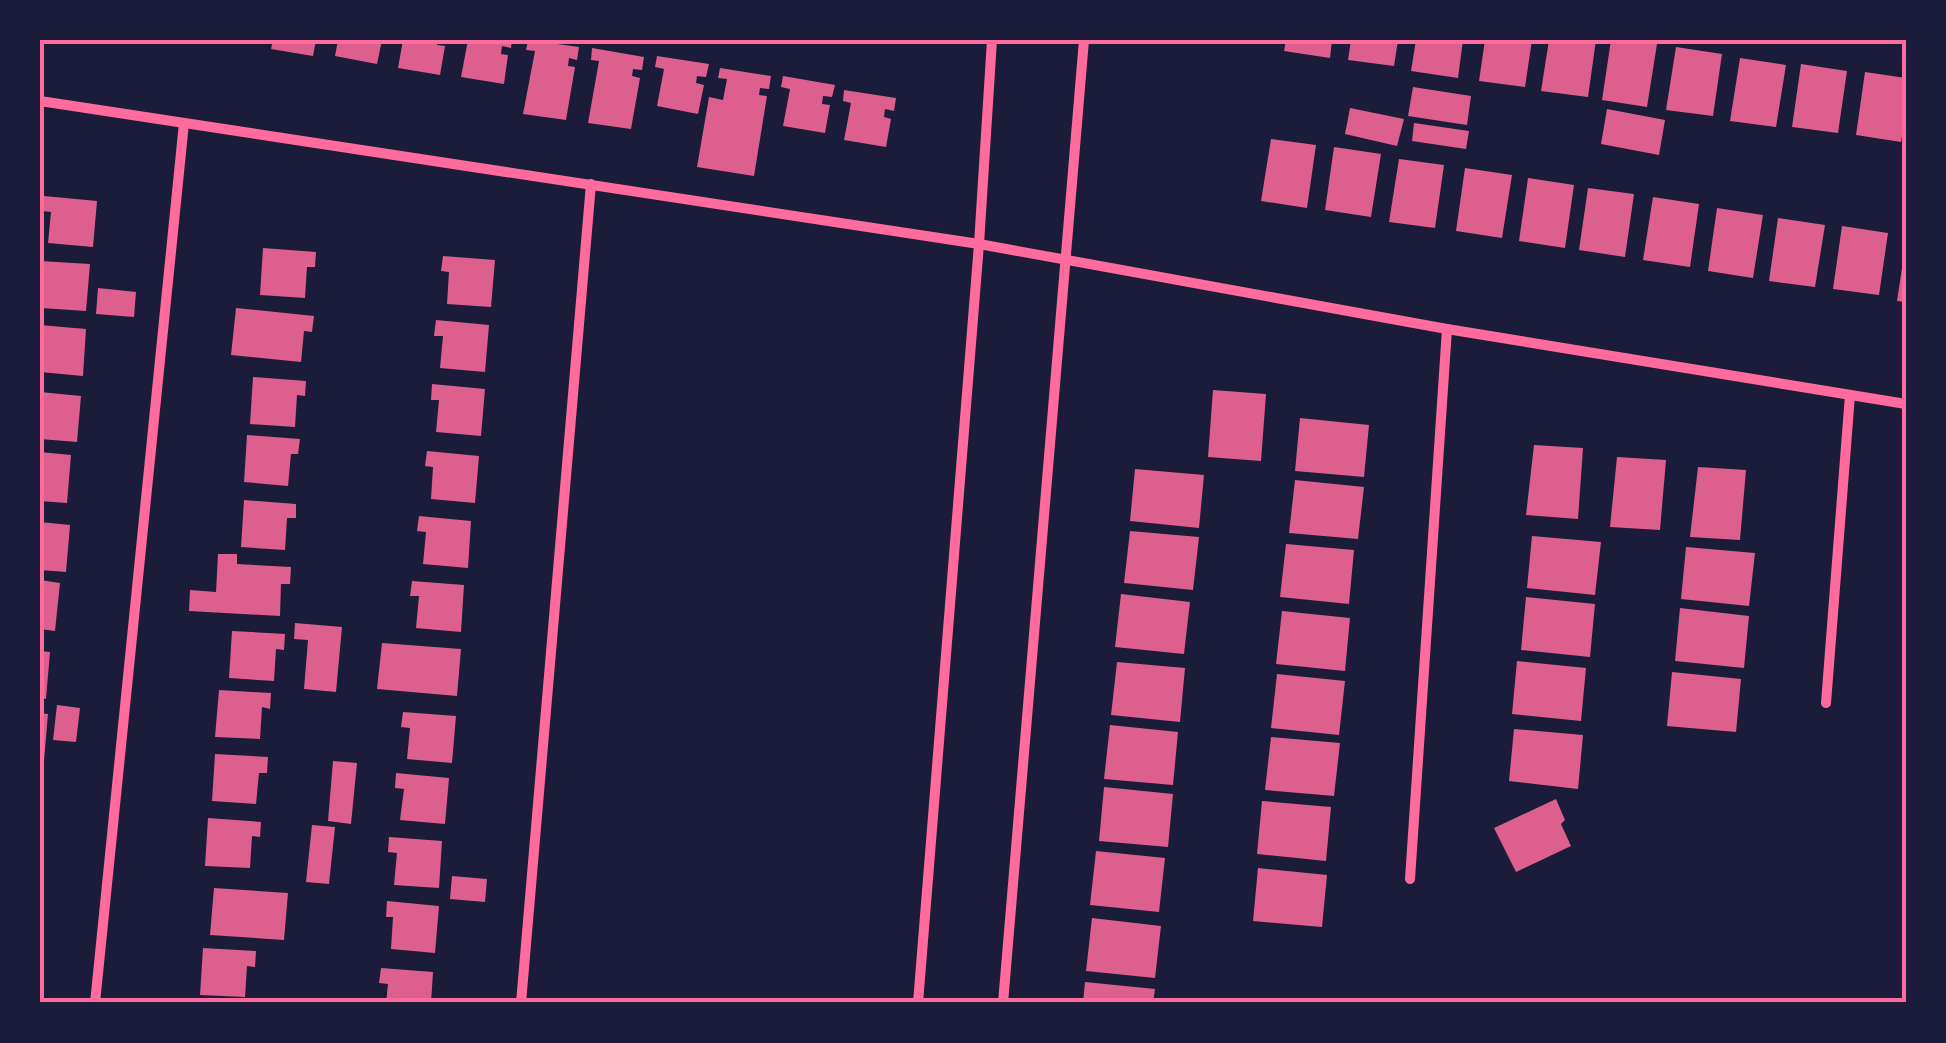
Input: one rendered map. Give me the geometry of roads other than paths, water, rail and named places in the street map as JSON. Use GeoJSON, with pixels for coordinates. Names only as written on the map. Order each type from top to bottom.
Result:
{"type":"FeatureCollection","features":[{"type":"Feature","properties":{"kind":"street"},"geometry":{"type":"LineString","coordinates":[[918,1003],[992,40]]}},
{"type":"Feature","properties":{"kind":"street"},"geometry":{"type":"LineString","coordinates":[[1003,1003],[1084,40]]}},
{"type":"Feature","properties":{"kind":"street"},"geometry":{"type":"LineString","coordinates":[[40,101],[979,244],[1447,329],[1906,404]]}},
{"type":"Feature","properties":{"kind":"street"},"geometry":{"type":"LineString","coordinates":[[95,1003],[184,123]]}},
{"type":"Feature","properties":{"kind":"street"},"geometry":{"type":"LineString","coordinates":[[521,1003],[591,184]]}},
{"type":"Feature","properties":{"kind":"street"},"geometry":{"type":"LineString","coordinates":[[1410,879],[1447,329]]}},
{"type":"Feature","properties":{"kind":"street"},"geometry":{"type":"LineString","coordinates":[[1826,703],[1850,395]]}}]}
